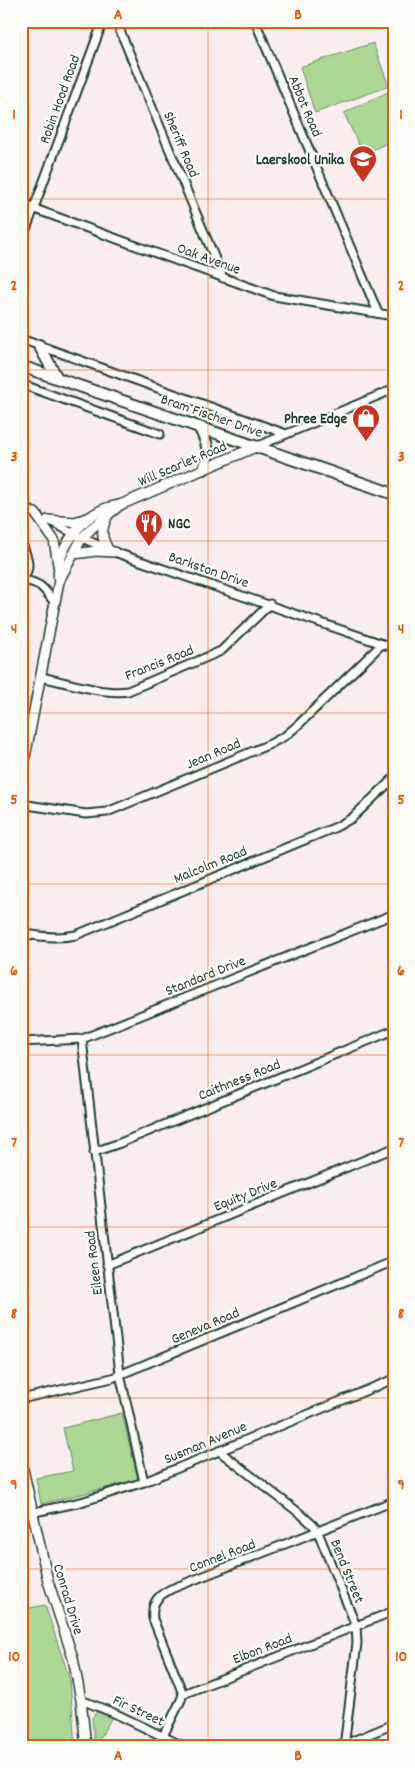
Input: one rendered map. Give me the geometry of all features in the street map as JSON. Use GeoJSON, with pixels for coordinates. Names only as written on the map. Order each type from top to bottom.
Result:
{"type":"FeatureCollection","features":[{"type":"Feature","properties":{"kind":"main road"},"geometry":{"type":"LineString","coordinates":[[39,346],[57,378]]}},
{"type":"Feature","properties":{"kind":"main road","name":"Bram Fischer Drive"},"geometry":{"type":"LineString","coordinates":[[21,366],[394,494]]}},
{"type":"Feature","properties":{"kind":"main road"},"geometry":{"type":"LineString","coordinates":[[199,427],[208,449],[204,469]]}},
{"type":"Feature","properties":{"kind":"street","name":"Robin Hood Road"},"geometry":{"type":"LineString","coordinates":[[21,244],[103,21]]}},
{"type":"Feature","properties":{"kind":"street","name":"Sheriff Road"},"geometry":{"type":"LineString","coordinates":[[116,21],[224,278]]}},
{"type":"Feature","properties":{"kind":"street","name":"Abbot Road"},"geometry":{"type":"LineString","coordinates":[[255,21],[378,313]]}},
{"type":"Feature","properties":{"kind":"street","name":"Oak Avenue"},"geometry":{"type":"LineString","coordinates":[[21,204],[280,298],[394,316]]}},
{"type":"Feature","properties":{"kind":"street","name":"Bram Fischer Drive"},"geometry":{"type":"LineString","coordinates":[[21,339],[286,434]]}},
{"type":"Feature","properties":{"kind":"street"},"geometry":{"type":"LineString","coordinates":[[21,384],[160,434]]}},
{"type":"Feature","properties":{"kind":"street","name":"Will Scarlet Road"},"geometry":{"type":"LineString","coordinates":[[78,536],[83,523],[105,508],[120,505],[394,389]]}},
{"type":"Feature","properties":{"kind":"street","name":"Barkston Drive"},"geometry":{"type":"LineString","coordinates":[[21,505],[78,536],[111,551],[394,648]]}},
{"type":"Feature","properties":{"kind":"street","name":"Will Scarlet Road"},"geometry":{"type":"LineString","coordinates":[[78,536],[107,517],[120,505]]}},
{"type":"Feature","properties":{"kind":"street"},"geometry":{"type":"LineString","coordinates":[[21,778],[59,581],[54,540],[35,513]]}},
{"type":"Feature","properties":{"kind":"street"},"geometry":{"type":"LineString","coordinates":[[48,520],[75,522],[92,516]]}},
{"type":"Feature","properties":{"kind":"street"},"geometry":{"type":"LineString","coordinates":[[107,517],[103,526],[102,536],[111,551]]}},
{"type":"Feature","properties":{"kind":"street"},"geometry":{"type":"LineString","coordinates":[[58,568],[64,552],[78,536]]}},
{"type":"Feature","properties":{"kind":"street"},"geometry":{"type":"LineString","coordinates":[[59,581],[74,554],[78,536]]}},
{"type":"Feature","properties":{"kind":"street"},"geometry":{"type":"LineString","coordinates":[[21,540],[29,564],[27,573],[22,580],[31,581],[42,586],[55,603]]}},
{"type":"Feature","properties":{"kind":"street"},"geometry":{"type":"LineString","coordinates":[[74,554],[111,551]]}},
{"type":"Feature","properties":{"kind":"street","name":"Francis Road"},"geometry":{"type":"LineString","coordinates":[[41,677],[113,692],[128,691],[221,651],[270,604]]}},
{"type":"Feature","properties":{"kind":"street","name":"Jean Road"},"geometry":{"type":"LineString","coordinates":[[21,804],[86,814],[107,812],[270,744],[286,736],[382,644]]}},
{"type":"Feature","properties":{"kind":"street","name":"Malcolm Road"},"geometry":{"type":"LineString","coordinates":[[21,933],[49,938],[76,935],[336,827],[352,818],[394,778]]}},
{"type":"Feature","properties":{"kind":"street","name":"Standard Drive"},"geometry":{"type":"LineString","coordinates":[[21,1042],[82,1039],[394,914]]}},
{"type":"Feature","properties":{"kind":"street","name":"Caithness Road"},"geometry":{"type":"LineString","coordinates":[[94,1152],[394,1030]]}},
{"type":"Feature","properties":{"kind":"street","name":"Eileen Road"},"geometry":{"type":"LineString","coordinates":[[82,1039],[120,1374],[144,1482]]}},
{"type":"Feature","properties":{"kind":"street","name":"Equity Drive"},"geometry":{"type":"LineString","coordinates":[[107,1265],[394,1148]]}},
{"type":"Feature","properties":{"kind":"street","name":"Geneva Road"},"geometry":{"type":"LineString","coordinates":[[21,1399],[90,1384],[120,1374],[394,1261]]}},
{"type":"Feature","properties":{"kind":"street","name":"Susman Avenue"},"geometry":{"type":"LineString","coordinates":[[21,1515],[104,1496],[144,1482],[394,1379]]}},
{"type":"Feature","properties":{"kind":"street","name":"Bend Street"},"geometry":{"type":"LineString","coordinates":[[219,1451],[302,1515],[318,1532],[356,1626],[356,1643],[342,1746]]}},
{"type":"Feature","properties":{"kind":"street","name":"Conrad Drive"},"geometry":{"type":"LineString","coordinates":[[21,1460],[48,1581],[74,1658],[86,1747]]}},
{"type":"Feature","properties":{"kind":"street","name":"Connel Road"},"geometry":{"type":"LineString","coordinates":[[183,1694],[153,1619],[153,1606],[156,1599],[171,1589],[394,1502]]}},
{"type":"Feature","properties":{"kind":"street","name":"Elbon Road"},"geometry":{"type":"LineString","coordinates":[[183,1694],[394,1611]]}},
{"type":"Feature","properties":{"kind":"street"},"geometry":{"type":"LineString","coordinates":[[163,1736],[183,1694]]}},
{"type":"Feature","properties":{"kind":"street","name":"Fir Street"},"geometry":{"type":"LineString","coordinates":[[81,1700],[103,1708],[185,1747]]}},
{"type":"Feature","properties":{"kind":"street"},"geometry":{"type":"LineString","coordinates":[[342,1746],[394,1724]]}},
{"type":"Feature","properties":{"kind":"green space"},"geometry":{"type":"Polygon","coordinates":[[[64,21],[92,21],[88,30],[64,21]]]}},
{"type":"Feature","properties":{"kind":"green space"},"geometry":{"type":"Polygon","coordinates":[[[373,43],[389,86],[315,113],[300,67],[373,43]]]}},
{"type":"Feature","properties":{"kind":"green space"},"geometry":{"type":"Polygon","coordinates":[[[394,89],[394,140],[363,154],[344,113],[394,89]]]}},
{"type":"Feature","properties":{"kind":"green space"},"geometry":{"type":"Polygon","coordinates":[[[122,1413],[138,1480],[41,1504],[36,1478],[73,1471],[63,1428],[122,1413]]]}},
{"type":"Feature","properties":{"kind":"green space"},"geometry":{"type":"Polygon","coordinates":[[[45,1605],[70,1680],[75,1747],[21,1747],[21,1610],[45,1605]]]}},
{"type":"Feature","properties":{"kind":"green space"},"geometry":{"type":"Polygon","coordinates":[[[104,1710],[113,1715],[95,1747],[92,1718],[97,1711],[104,1710]]]}},
{"type":"Feature","properties":{"kind":"place","name":"Laerskool Unika"},"geometry":{"type":"Point","coordinates":[363,183]}},
{"type":"Feature","properties":{"kind":"place","name":"Phree Edge"},"geometry":{"type":"Point","coordinates":[366,442]}},
{"type":"Feature","properties":{"kind":"place","name":"NGC"},"geometry":{"type":"Point","coordinates":[149,547]}}]}
